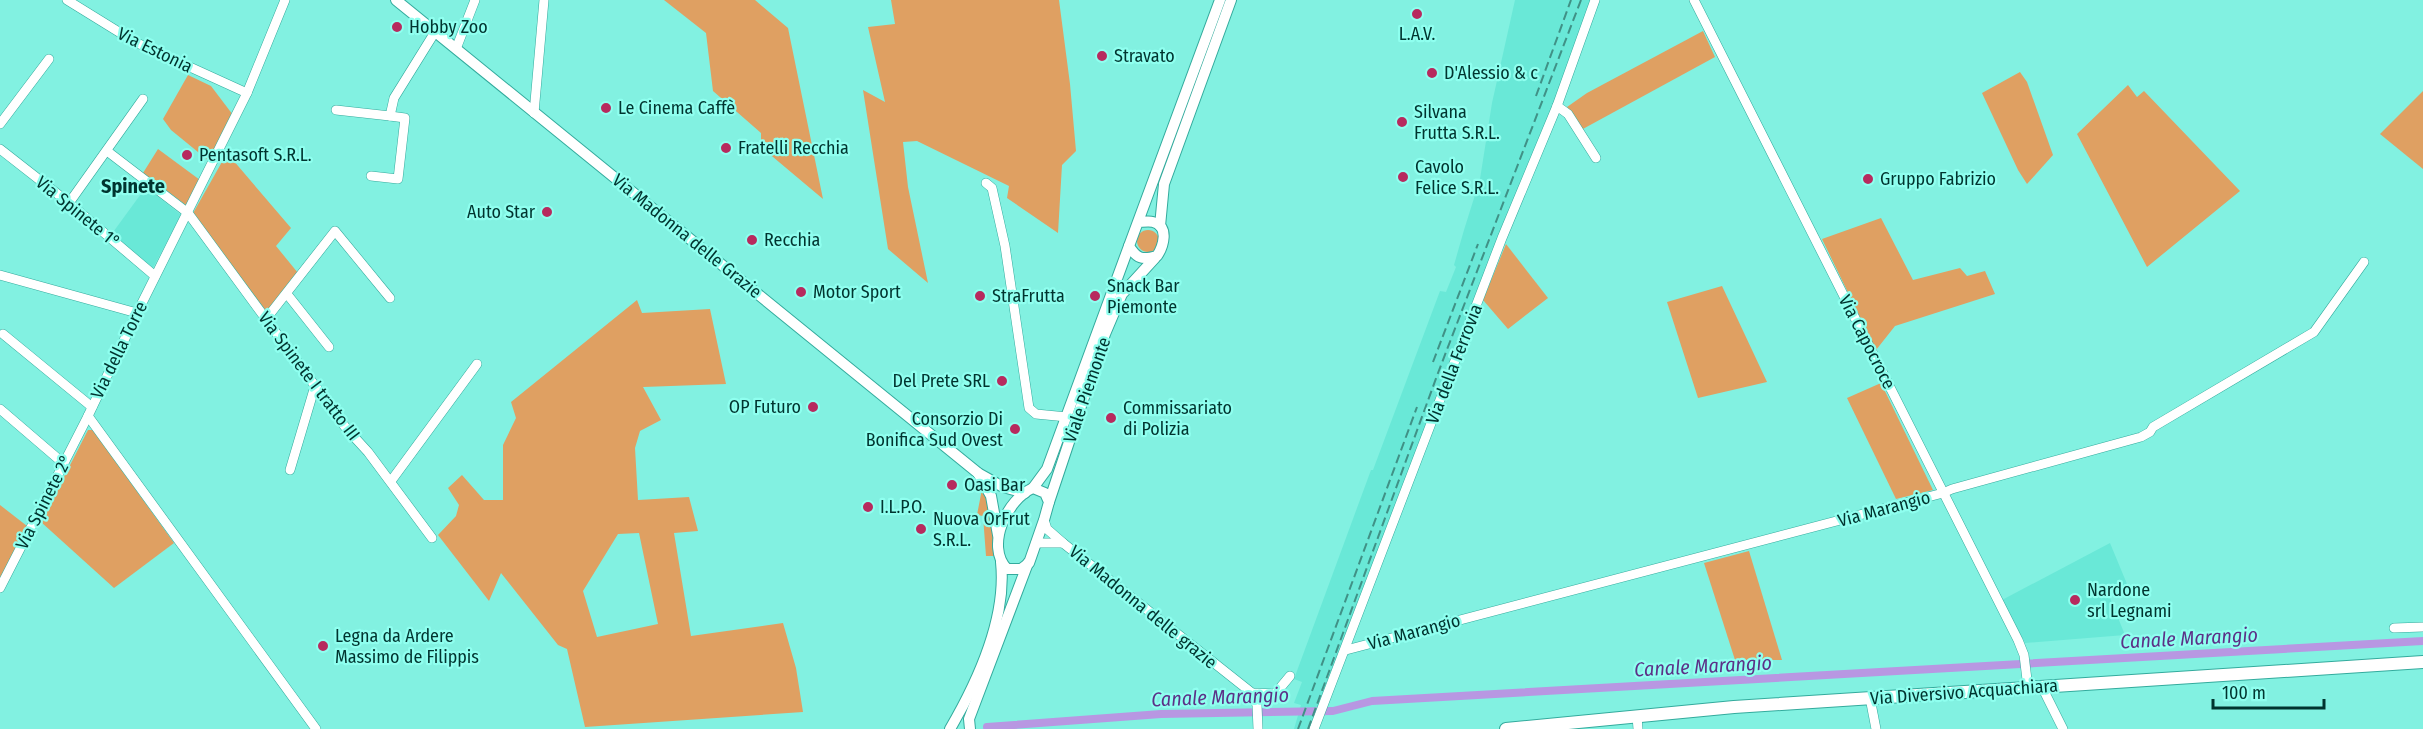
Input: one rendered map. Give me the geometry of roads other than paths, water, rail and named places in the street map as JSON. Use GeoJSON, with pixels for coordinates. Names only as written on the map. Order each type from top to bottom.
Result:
{"type":"FeatureCollection","features":[{"type":"Feature","properties":{"kind":"main road","name":"Via Diversivo Acquachiara"},"geometry":{"type":"LineString","coordinates":[[1506,729],[2027,684],[2042,687],[2423,662]]}},
{"type":"Feature","properties":{"kind":"street","name":"Via Estonia"},"geometry":{"type":"LineString","coordinates":[[67,0],[135,42],[247,93]]}},
{"type":"Feature","properties":{"kind":"street","name":"Via della Torre"},"geometry":{"type":"LineString","coordinates":[[285,0],[247,93],[90,412],[212,590],[316,729]]}},
{"type":"Feature","properties":{"kind":"street","name":"Via Madonna delle Grazie"},"geometry":{"type":"LineString","coordinates":[[396,0],[978,473]]}},
{"type":"Feature","properties":{"kind":"street"},"geometry":{"type":"LineString","coordinates":[[456,49],[475,0]]}},
{"type":"Feature","properties":{"kind":"street"},"geometry":{"type":"LineString","coordinates":[[534,113],[544,0]]}},
{"type":"Feature","properties":{"kind":"street","name":"Viale Piemonte"},"geometry":{"type":"LineString","coordinates":[[950,729],[969,694],[1000,612],[1002,577],[999,537],[1011,506],[1047,469],[1220,0]]}},
{"type":"Feature","properties":{"kind":"street"},"geometry":{"type":"LineString","coordinates":[[1160,226],[1164,184],[1231,0]]}},
{"type":"Feature","properties":{"kind":"street","name":"Via della Ferrovia"},"geometry":{"type":"LineString","coordinates":[[1314,729],[1502,238],[1557,106],[1595,0]]}},
{"type":"Feature","properties":{"kind":"street","name":"Via Capocroce"},"geometry":{"type":"LineString","coordinates":[[1694,0],[2024,655],[2027,684]]}},
{"type":"Feature","properties":{"kind":"street"},"geometry":{"type":"LineString","coordinates":[[390,117],[394,98],[435,32]]}},
{"type":"Feature","properties":{"kind":"street"},"geometry":{"type":"LineString","coordinates":[[0,124],[49,59]]}},
{"type":"Feature","properties":{"kind":"street"},"geometry":{"type":"LineString","coordinates":[[69,203],[143,99]]}},
{"type":"Feature","properties":{"kind":"street"},"geometry":{"type":"LineString","coordinates":[[1557,106],[1568,114],[1596,158]]}},
{"type":"Feature","properties":{"kind":"street"},"geometry":{"type":"LineString","coordinates":[[336,110],[405,118],[398,179],[370,176]]}},
{"type":"Feature","properties":{"kind":"street","name":"Via Spinete 1°"},"geometry":{"type":"LineString","coordinates":[[0,150],[69,203],[155,276]]}},
{"type":"Feature","properties":{"kind":"street","name":"Via Spinete I tratto III"},"geometry":{"type":"LineString","coordinates":[[107,151],[188,213],[346,428],[391,481],[432,537]]}},
{"type":"Feature","properties":{"kind":"street"},"geometry":{"type":"LineString","coordinates":[[986,183],[992,188],[1005,246],[1029,408],[1036,414],[1067,417]]}},
{"type":"Feature","properties":{"kind":"street"},"geometry":{"type":"LineString","coordinates":[[1129,246],[1136,256],[1144,260],[1157,256],[1163,247],[1164,233],[1160,226],[1154,222],[1138,222]]}},
{"type":"Feature","properties":{"kind":"street"},"geometry":{"type":"LineString","coordinates":[[266,319],[335,231],[390,298]]}},
{"type":"Feature","properties":{"kind":"street","name":"Viale Piemonte"},"geometry":{"type":"LineString","coordinates":[[970,729],[969,719],[1029,563],[1105,334],[1122,294],[1157,256]]}},
{"type":"Feature","properties":{"kind":"street","name":"Via Marangio"},"geometry":{"type":"LineString","coordinates":[[1346,650],[1943,493],[2140,437],[2150,432],[2153,427],[2314,332],[2364,262]]}},
{"type":"Feature","properties":{"kind":"street"},"geometry":{"type":"LineString","coordinates":[[0,275],[137,313]]}},
{"type":"Feature","properties":{"kind":"street"},"geometry":{"type":"LineString","coordinates":[[287,294],[329,347]]}},
{"type":"Feature","properties":{"kind":"street"},"geometry":{"type":"LineString","coordinates":[[3,334],[90,412]]}},
{"type":"Feature","properties":{"kind":"street"},"geometry":{"type":"LineString","coordinates":[[391,481],[477,364]]}},
{"type":"Feature","properties":{"kind":"street"},"geometry":{"type":"LineString","coordinates":[[290,470],[315,386]]}},
{"type":"Feature","properties":{"kind":"street"},"geometry":{"type":"LineString","coordinates":[[0,409],[63,463]]}},
{"type":"Feature","properties":{"kind":"street","name":"Via Spinete 2°"},"geometry":{"type":"LineString","coordinates":[[0,588],[90,412]]}},
{"type":"Feature","properties":{"kind":"street"},"geometry":{"type":"LineString","coordinates":[[978,473],[1003,487],[1045,493],[1049,501]]}},
{"type":"Feature","properties":{"kind":"street"},"geometry":{"type":"LineString","coordinates":[[978,473],[991,496],[999,537]]}},
{"type":"Feature","properties":{"kind":"street","name":"Via Madonna delle grazie"},"geometry":{"type":"LineString","coordinates":[[1044,520],[1047,529],[1062,543],[1252,693],[1257,705],[1258,728]]}},
{"type":"Feature","properties":{"kind":"street","name":"Via Madonna delle grazie"},"geometry":{"type":"LineString","coordinates":[[1036,543],[1062,543]]}},
{"type":"Feature","properties":{"kind":"street"},"geometry":{"type":"LineString","coordinates":[[1001,561],[1007,569],[1015,570],[1022,569],[1029,563]]}},
{"type":"Feature","properties":{"kind":"street"},"geometry":{"type":"LineString","coordinates":[[2394,628],[2423,627]]}},
{"type":"Feature","properties":{"kind":"street"},"geometry":{"type":"LineString","coordinates":[[1252,693],[1275,694],[1290,676]]}},
{"type":"Feature","properties":{"kind":"street"},"geometry":{"type":"LineString","coordinates":[[2042,687],[2063,729]]}},
{"type":"Feature","properties":{"kind":"street"},"geometry":{"type":"LineString","coordinates":[[1870,698],[1876,729]]}},
{"type":"Feature","properties":{"kind":"street"},"geometry":{"type":"LineString","coordinates":[[977,700],[978,729]]}},
{"type":"Feature","properties":{"kind":"street"},"geometry":{"type":"LineString","coordinates":[[1637,716],[1638,729]]}},
{"type":"Feature","properties":{"kind":"waterway","name":"Canale Marangio"},"geometry":{"type":"LineString","coordinates":[[987,727],[1161,714],[1333,711],[1372,701],[2423,641]]}},
{"type":"Feature","properties":{"kind":"railway"},"geometry":{"type":"LineString","coordinates":[[1536,96],[1571,0]]}},
{"type":"Feature","properties":{"kind":"railway"},"geometry":{"type":"LineString","coordinates":[[1308,729],[1438,373],[1581,0]]}},
{"type":"Feature","properties":{"kind":"railway"},"geometry":{"type":"LineString","coordinates":[[1433,362],[1478,244]]}},
{"type":"Feature","properties":{"kind":"railway"},"geometry":{"type":"LineString","coordinates":[[1298,729],[1417,407]]}},
{"type":"Feature","properties":{"kind":"place","name":"L.A.V."},"geometry":{"type":"Point","coordinates":[1417,14]}},
{"type":"Feature","properties":{"kind":"place","name":"Hobby Zoo"},"geometry":{"type":"Point","coordinates":[397,27]}},
{"type":"Feature","properties":{"kind":"place","name":"Stravato"},"geometry":{"type":"Point","coordinates":[1102,56]}},
{"type":"Feature","properties":{"kind":"place","name":"D'Alessio & c"},"geometry":{"type":"Point","coordinates":[1432,73]}},
{"type":"Feature","properties":{"kind":"place","name":"Le Cinema Caffè"},"geometry":{"type":"Point","coordinates":[606,108]}},
{"type":"Feature","properties":{"kind":"place","name":"Silvana Frutta S.R.L."},"geometry":{"type":"Point","coordinates":[1402,122]}},
{"type":"Feature","properties":{"kind":"place","name":"Fratelli Recchia"},"geometry":{"type":"Point","coordinates":[726,148]}},
{"type":"Feature","properties":{"kind":"place","name":"Pentasoft S.R.L."},"geometry":{"type":"Point","coordinates":[187,155]}},
{"type":"Feature","properties":{"kind":"place","name":"Cavolo Felice S.R.L."},"geometry":{"type":"Point","coordinates":[1403,177]}},
{"type":"Feature","properties":{"kind":"place","name":"Gruppo Fabrizio"},"geometry":{"type":"Point","coordinates":[1868,179]}},
{"type":"Feature","properties":{"kind":"place","name":"Auto Star"},"geometry":{"type":"Point","coordinates":[547,212]}},
{"type":"Feature","properties":{"kind":"place","name":"Recchia"},"geometry":{"type":"Point","coordinates":[752,240]}},
{"type":"Feature","properties":{"kind":"place","name":"Motor Sport"},"geometry":{"type":"Point","coordinates":[801,292]}},
{"type":"Feature","properties":{"kind":"place","name":"StraFrutta"},"geometry":{"type":"Point","coordinates":[980,296]}},
{"type":"Feature","properties":{"kind":"place","name":"Snack Bar Piemonte"},"geometry":{"type":"Point","coordinates":[1095,296]}},
{"type":"Feature","properties":{"kind":"place","name":"Del Prete SRL"},"geometry":{"type":"Point","coordinates":[1002,381]}},
{"type":"Feature","properties":{"kind":"place","name":"OP Futuro"},"geometry":{"type":"Point","coordinates":[813,407]}},
{"type":"Feature","properties":{"kind":"place","name":"Commissariato di Polizia"},"geometry":{"type":"Point","coordinates":[1111,418]}},
{"type":"Feature","properties":{"kind":"place","name":"Consorzio Di Bonifica Sud Ovest"},"geometry":{"type":"Point","coordinates":[1015,429]}},
{"type":"Feature","properties":{"kind":"place","name":"Oasi Bar"},"geometry":{"type":"Point","coordinates":[952,485]}},
{"type":"Feature","properties":{"kind":"place","name":"I.L.P.O."},"geometry":{"type":"Point","coordinates":[868,507]}},
{"type":"Feature","properties":{"kind":"place","name":"Nuova OrFrut S.R.L."},"geometry":{"type":"Point","coordinates":[921,529]}},
{"type":"Feature","properties":{"kind":"place","name":"Nardone srl Legnami"},"geometry":{"type":"Point","coordinates":[2075,600]}},
{"type":"Feature","properties":{"kind":"place","name":"Legna da Ardere Massimo de Filippis"},"geometry":{"type":"Point","coordinates":[323,646]}},
{"type":"Feature","properties":{"kind":"district","name":"Spinete"},"geometry":{"type":"Point","coordinates":[133,186]}}]}
